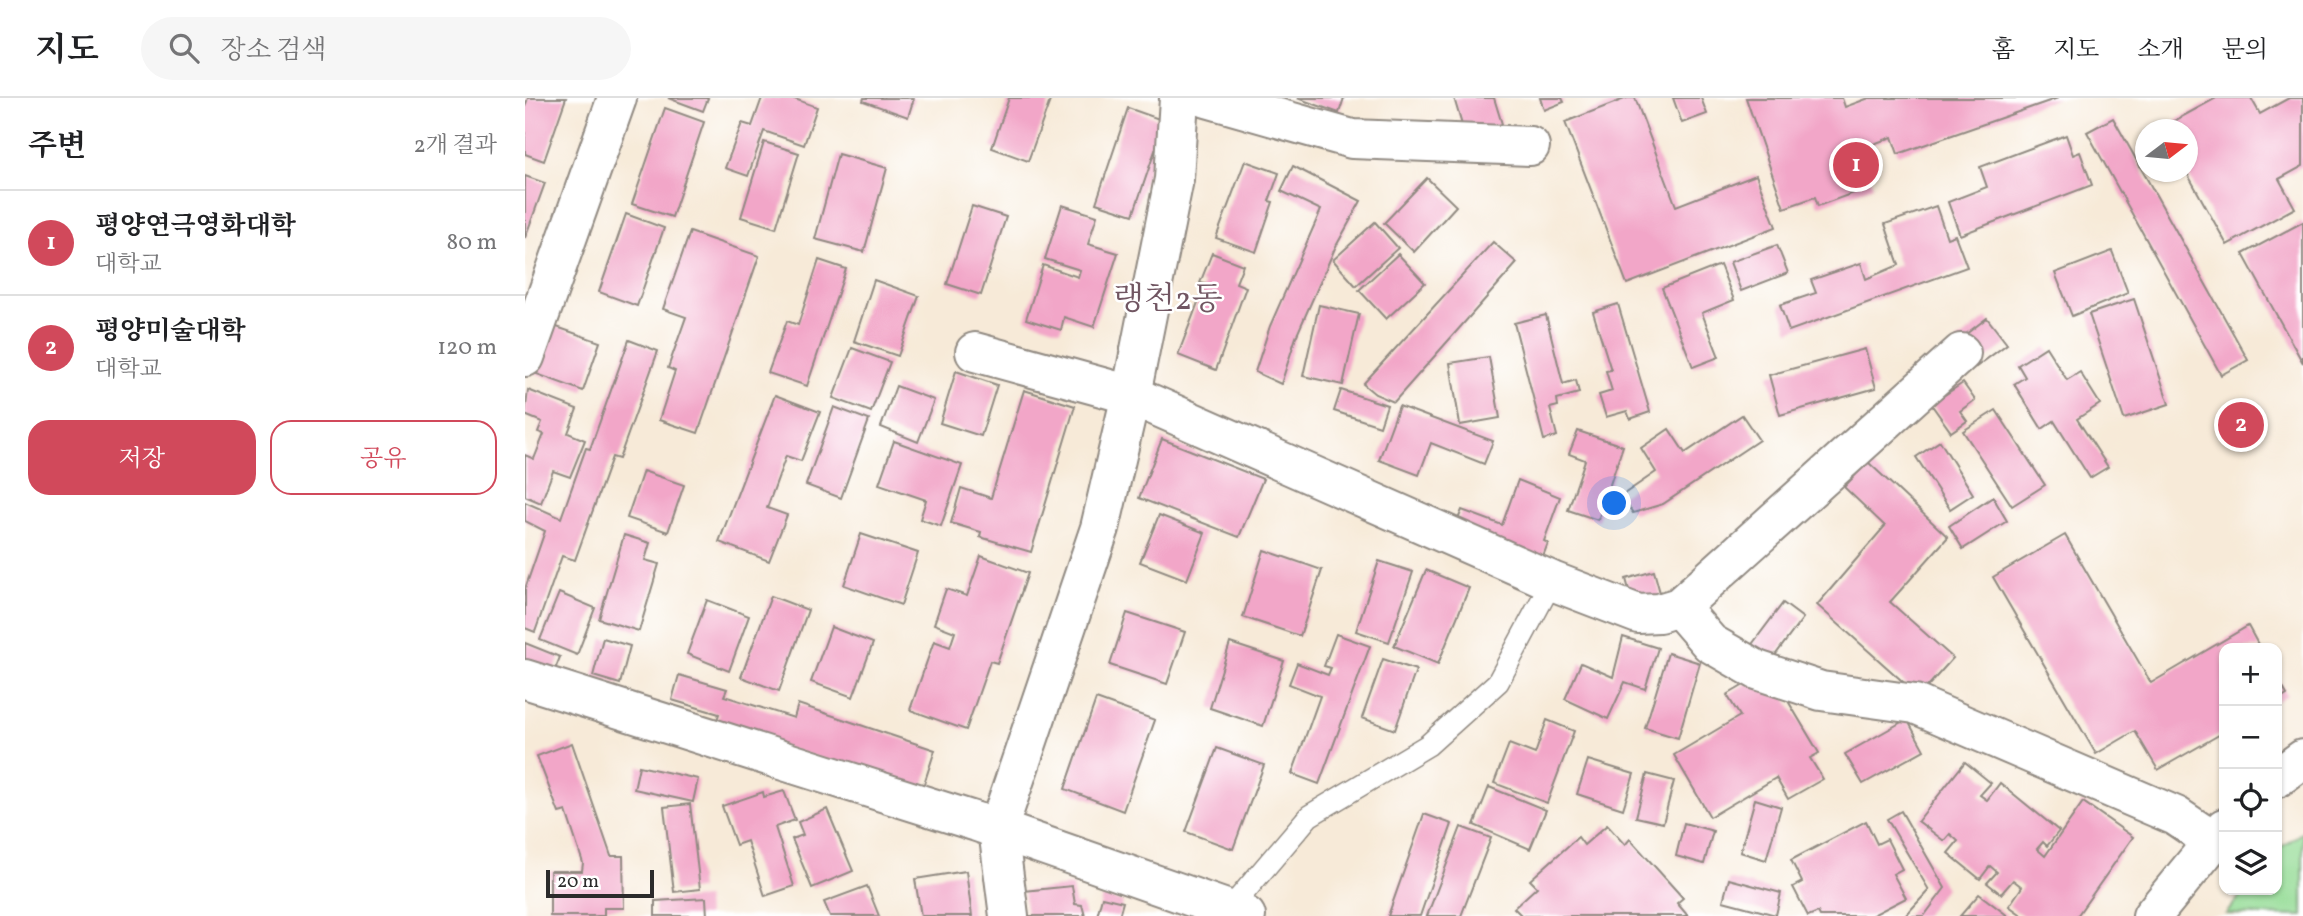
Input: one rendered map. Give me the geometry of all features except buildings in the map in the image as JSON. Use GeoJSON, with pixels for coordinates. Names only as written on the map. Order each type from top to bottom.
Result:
{"type":"FeatureCollection","features":[{"type":"Feature","properties":{"kind":"street"},"geometry":{"type":"LineString","coordinates":[[525,357],[617,98]]}},
{"type":"Feature","properties":{"kind":"street"},"geometry":{"type":"LineString","coordinates":[[1009,916],[998,829],[1100,528],[1131,395],[1174,179],[1179,98]]}},
{"type":"Feature","properties":{"kind":"street"},"geometry":{"type":"LineString","coordinates":[[1207,98],[1352,139],[1530,146]]}},
{"type":"Feature","properties":{"kind":"street"},"geometry":{"type":"LineString","coordinates":[[975,352],[1131,395],[1552,581],[1638,614],[1659,613],[1679,607],[1961,353]]}},
{"type":"Feature","properties":{"kind":"street"},"geometry":{"type":"LineString","coordinates":[[1679,607],[1710,643],[1758,670],[1821,691],[1915,704],[2219,835],[2152,916]]}},
{"type":"Feature","properties":{"kind":"street"},"geometry":{"type":"LineString","coordinates":[[525,679],[998,829],[1238,913]]}},
{"type":"Feature","properties":{"kind":"street"},"geometry":{"type":"LineString","coordinates":[[2282,774],[2303,759]]}},
{"type":"Feature","properties":{"kind":"lane"},"geometry":{"type":"LineString","coordinates":[[1238,913],[1259,870],[1309,816],[1428,745],[1498,682],[1552,581]]}},
{"type":"Feature","properties":{"kind":"green space"},"geometry":{"type":"Polygon","coordinates":[[[2303,832],[2303,916],[2226,914],[2241,895],[2282,895],[2282,847],[2303,832]]]}},
{"type":"Feature","properties":{"kind":"place","name":"평양연극영화대학"},"geometry":{"type":"Point","coordinates":[1856,165]}},
{"type":"Feature","properties":{"kind":"place","name":"평양미술대학"},"geometry":{"type":"Point","coordinates":[2241,425]}},
{"type":"Feature","properties":{"kind":"district","name":"랭천2동"},"geometry":{"type":"Point","coordinates":[1168,298]}}]}
